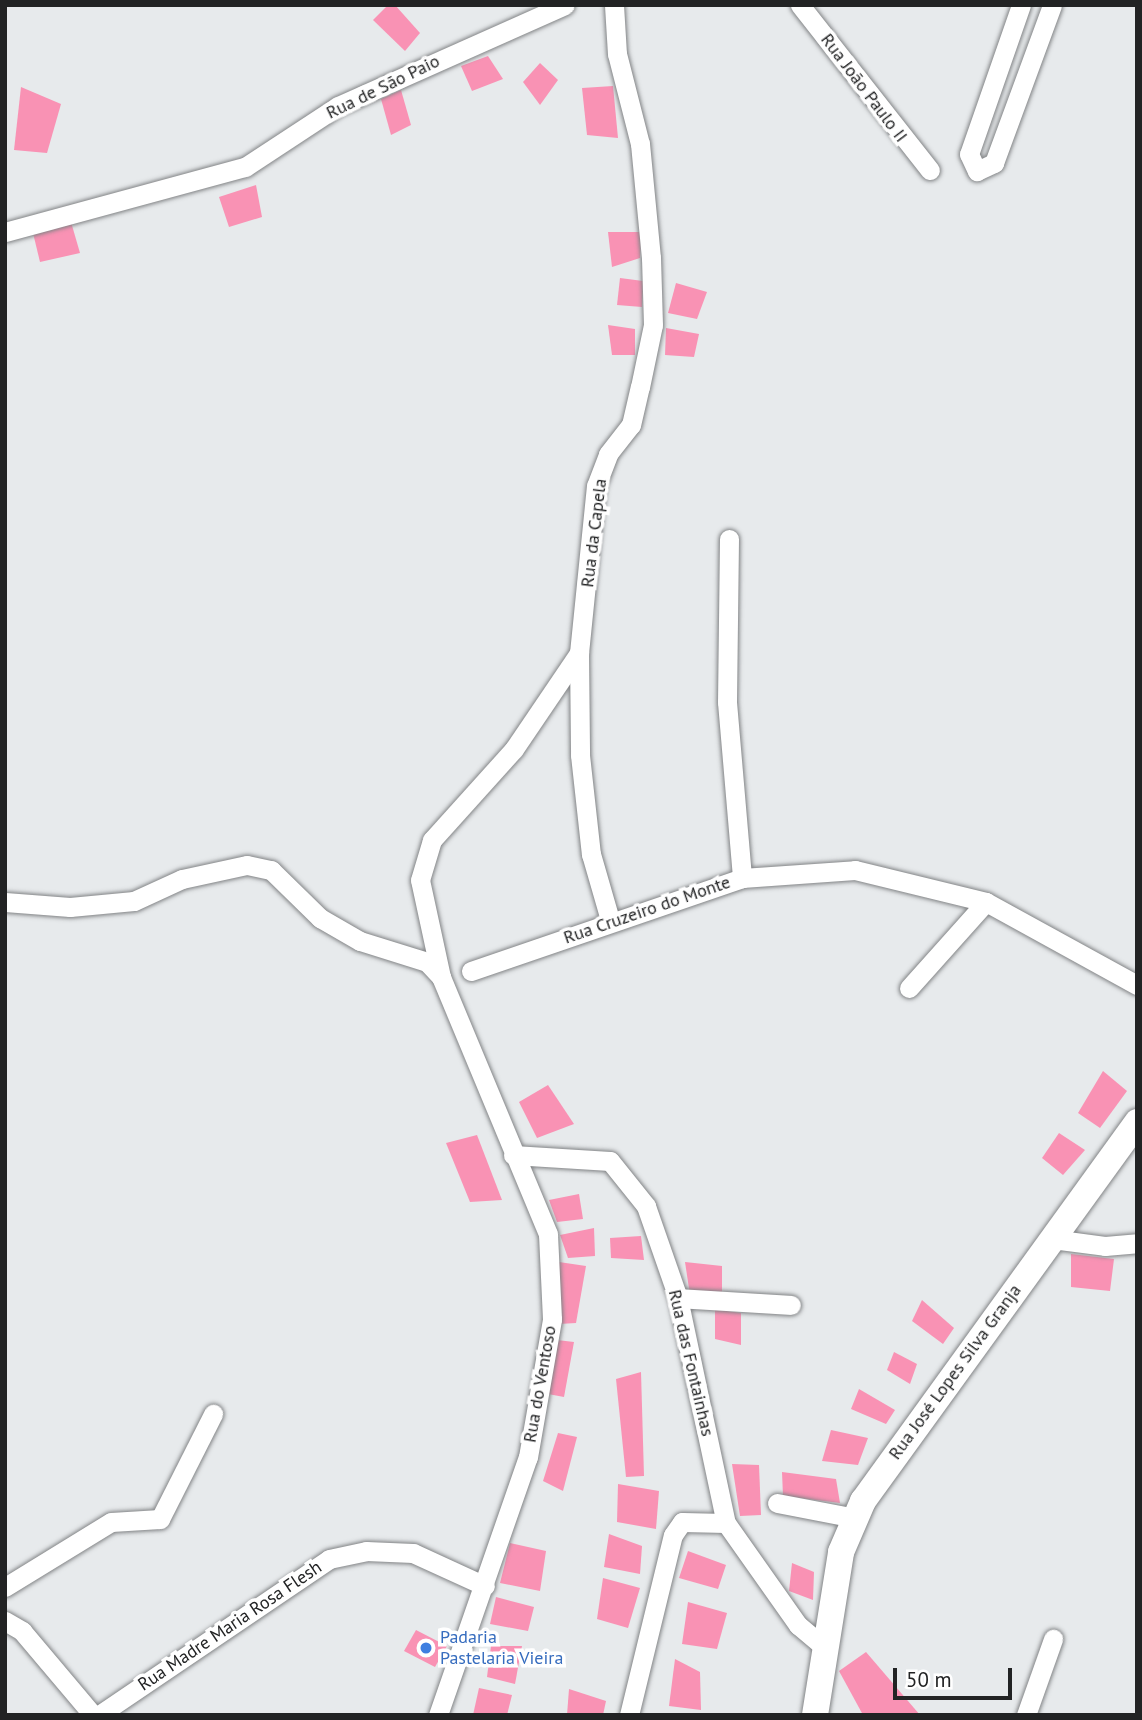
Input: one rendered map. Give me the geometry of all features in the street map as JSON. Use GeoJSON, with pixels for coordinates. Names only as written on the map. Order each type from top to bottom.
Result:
{"type":"FeatureCollection","features":[{"type":"Feature","properties":{"kind":"main road","name":"Rua José Lopes Silva Granja"},"geometry":{"type":"LineString","coordinates":[[815,1715],[823,1646],[841,1552],[855,1518],[1137,1122]]}},
{"type":"Feature","properties":{"kind":"street","name":"Rua de São Paio"},"geometry":{"type":"LineString","coordinates":[[5,232],[245,167],[338,106],[565,5]]}},
{"type":"Feature","properties":{"kind":"street","name":"Rua da Capela"},"geometry":{"type":"LineString","coordinates":[[441,977],[420,880],[432,840],[514,749],[579,653],[596,486],[608,454],[631,425],[653,325],[640,144],[617,54],[614,5]]}},
{"type":"Feature","properties":{"kind":"street","name":"Rua João Paulo II"},"geometry":{"type":"LineString","coordinates":[[800,5],[930,170]]}},
{"type":"Feature","properties":{"kind":"street"},"geometry":{"type":"LineString","coordinates":[[1043,28],[1018,12],[969,154],[977,171],[994,163],[1052,5]]}},
{"type":"Feature","properties":{"kind":"street"},"geometry":{"type":"LineString","coordinates":[[729,539],[727,702],[742,878]]}},
{"type":"Feature","properties":{"kind":"street"},"geometry":{"type":"LineString","coordinates":[[579,653],[580,755],[591,854],[610,920]]}},
{"type":"Feature","properties":{"kind":"street"},"geometry":{"type":"LineString","coordinates":[[5,902],[70,908],[134,901],[182,879],[247,864],[271,870],[320,918],[360,941],[427,962],[441,977]]}},
{"type":"Feature","properties":{"kind":"street","name":"Rua Cruzeiro do Monte"},"geometry":{"type":"LineString","coordinates":[[471,971],[610,920],[742,878],[856,870],[986,901],[1137,985]]}},
{"type":"Feature","properties":{"kind":"street"},"geometry":{"type":"LineString","coordinates":[[909,989],[986,901]]}},
{"type":"Feature","properties":{"kind":"street","name":"Rua do Ventoso"},"geometry":{"type":"LineString","coordinates":[[438,1715],[528,1457],[552,1319],[548,1234],[532,1184],[513,1155],[441,977]]}},
{"type":"Feature","properties":{"kind":"street","name":"Rua das Fontainhas"},"geometry":{"type":"LineString","coordinates":[[513,1155],[610,1161],[646,1206],[678,1298],[726,1523],[798,1625],[823,1646]]}},
{"type":"Feature","properties":{"kind":"street"},"geometry":{"type":"LineString","coordinates":[[1052,1239],[1105,1246],[1137,1243]]}},
{"type":"Feature","properties":{"kind":"street"},"geometry":{"type":"LineString","coordinates":[[678,1298],[791,1306]]}},
{"type":"Feature","properties":{"kind":"street"},"geometry":{"type":"LineString","coordinates":[[5,1587],[111,1522],[160,1520],[213,1414]]}},
{"type":"Feature","properties":{"kind":"street"},"geometry":{"type":"LineString","coordinates":[[777,1503],[855,1518]]}},
{"type":"Feature","properties":{"kind":"street"},"geometry":{"type":"LineString","coordinates":[[629,1715],[673,1535],[682,1522],[726,1523]]}},
{"type":"Feature","properties":{"kind":"street","name":"Rua Madre Maria Rosa Flesh"},"geometry":{"type":"LineString","coordinates":[[99,1715],[329,1559],[366,1550],[413,1553],[485,1586]]}},
{"type":"Feature","properties":{"kind":"street"},"geometry":{"type":"LineString","coordinates":[[5,1621],[22,1631],[93,1715]]}},
{"type":"Feature","properties":{"kind":"street"},"geometry":{"type":"LineString","coordinates":[[1026,1715],[1053,1639]]}},
{"type":"Feature","properties":{"kind":"building"},"geometry":{"type":"Polygon","coordinates":[[[388,5],[395,5],[420,33],[405,51],[373,20],[388,5]]]}},
{"type":"Feature","properties":{"kind":"building"},"geometry":{"type":"Polygon","coordinates":[[[488,56],[503,79],[472,91],[461,66],[488,56]]]}},
{"type":"Feature","properties":{"kind":"building"},"geometry":{"type":"Polygon","coordinates":[[[540,63],[558,80],[540,105],[523,82],[540,63]]]}},
{"type":"Feature","properties":{"kind":"building"},"geometry":{"type":"Polygon","coordinates":[[[613,86],[618,138],[587,135],[582,88],[613,86]]]}},
{"type":"Feature","properties":{"kind":"building"},"geometry":{"type":"Polygon","coordinates":[[[21,87],[61,104],[47,153],[14,150],[21,87]]]}},
{"type":"Feature","properties":{"kind":"building"},"geometry":{"type":"Polygon","coordinates":[[[401,90],[411,125],[391,135],[381,99],[401,90]]]}},
{"type":"Feature","properties":{"kind":"building"},"geometry":{"type":"Polygon","coordinates":[[[256,185],[262,217],[229,227],[219,197],[256,185]]]}},
{"type":"Feature","properties":{"kind":"building"},"geometry":{"type":"Polygon","coordinates":[[[71,222],[80,253],[40,262],[33,233],[71,222]]]}},
{"type":"Feature","properties":{"kind":"building"},"geometry":{"type":"Polygon","coordinates":[[[608,232],[641,232],[640,258],[612,267],[608,232]]]}},
{"type":"Feature","properties":{"kind":"building"},"geometry":{"type":"Polygon","coordinates":[[[620,278],[643,281],[642,307],[617,305],[620,278]]]}},
{"type":"Feature","properties":{"kind":"building"},"geometry":{"type":"Polygon","coordinates":[[[676,283],[707,292],[697,319],[668,313],[676,283]]]}},
{"type":"Feature","properties":{"kind":"building"},"geometry":{"type":"Polygon","coordinates":[[[608,325],[635,329],[635,355],[612,355],[608,325]]]}},
{"type":"Feature","properties":{"kind":"building"},"geometry":{"type":"Polygon","coordinates":[[[666,328],[699,334],[694,357],[665,355],[666,328]]]}},
{"type":"Feature","properties":{"kind":"building"},"geometry":{"type":"Polygon","coordinates":[[[1103,1071],[1127,1091],[1100,1128],[1078,1113],[1103,1071]]]}},
{"type":"Feature","properties":{"kind":"building"},"geometry":{"type":"Polygon","coordinates":[[[548,1085],[574,1124],[537,1138],[519,1102],[548,1085]]]}},
{"type":"Feature","properties":{"kind":"building"},"geometry":{"type":"Polygon","coordinates":[[[1059,1133],[1085,1150],[1063,1175],[1042,1158],[1059,1133]]]}},
{"type":"Feature","properties":{"kind":"building"},"geometry":{"type":"Polygon","coordinates":[[[477,1135],[502,1200],[470,1202],[446,1143],[477,1135]]]}},
{"type":"Feature","properties":{"kind":"building"},"geometry":{"type":"Polygon","coordinates":[[[579,1194],[583,1219],[557,1222],[549,1200],[579,1194]]]}},
{"type":"Feature","properties":{"kind":"building"},"geometry":{"type":"Polygon","coordinates":[[[594,1228],[595,1256],[568,1258],[560,1235],[594,1228]]]}},
{"type":"Feature","properties":{"kind":"building"},"geometry":{"type":"Polygon","coordinates":[[[641,1236],[644,1260],[611,1258],[610,1238],[641,1236]]]}},
{"type":"Feature","properties":{"kind":"building"},"geometry":{"type":"Polygon","coordinates":[[[1071,1254],[1114,1259],[1110,1291],[1071,1287],[1071,1254]]]}},
{"type":"Feature","properties":{"kind":"building"},"geometry":{"type":"Polygon","coordinates":[[[559,1262],[586,1266],[576,1323],[559,1324],[559,1262]]]}},
{"type":"Feature","properties":{"kind":"building"},"geometry":{"type":"Polygon","coordinates":[[[685,1262],[722,1266],[722,1300],[690,1295],[685,1262]]]}},
{"type":"Feature","properties":{"kind":"building"},"geometry":{"type":"Polygon","coordinates":[[[922,1300],[954,1328],[943,1344],[912,1321],[922,1300]]]}},
{"type":"Feature","properties":{"kind":"building"},"geometry":{"type":"Polygon","coordinates":[[[715,1309],[741,1313],[741,1345],[715,1339],[715,1309]]]}},
{"type":"Feature","properties":{"kind":"building"},"geometry":{"type":"Polygon","coordinates":[[[557,1340],[574,1342],[564,1397],[548,1394],[557,1340]]]}},
{"type":"Feature","properties":{"kind":"building"},"geometry":{"type":"Polygon","coordinates":[[[894,1352],[917,1364],[910,1384],[887,1370],[894,1352]]]}},
{"type":"Feature","properties":{"kind":"building"},"geometry":{"type":"Polygon","coordinates":[[[641,1372],[644,1476],[626,1477],[616,1379],[641,1372]]]}},
{"type":"Feature","properties":{"kind":"building"},"geometry":{"type":"Polygon","coordinates":[[[859,1389],[895,1410],[886,1424],[851,1409],[859,1389]]]}},
{"type":"Feature","properties":{"kind":"building"},"geometry":{"type":"Polygon","coordinates":[[[831,1430],[868,1438],[858,1465],[822,1461],[831,1430]]]}},
{"type":"Feature","properties":{"kind":"building"},"geometry":{"type":"Polygon","coordinates":[[[558,1433],[577,1437],[563,1491],[543,1481],[558,1433]]]}},
{"type":"Feature","properties":{"kind":"building"},"geometry":{"type":"Polygon","coordinates":[[[732,1464],[759,1465],[761,1515],[740,1516],[732,1464]]]}},
{"type":"Feature","properties":{"kind":"building"},"geometry":{"type":"Polygon","coordinates":[[[782,1472],[836,1479],[840,1503],[783,1496],[782,1472]]]}},
{"type":"Feature","properties":{"kind":"building"},"geometry":{"type":"Polygon","coordinates":[[[618,1484],[659,1491],[656,1529],[617,1522],[618,1484]]]}},
{"type":"Feature","properties":{"kind":"building"},"geometry":{"type":"Polygon","coordinates":[[[609,1534],[642,1546],[640,1574],[604,1567],[609,1534]]]}},
{"type":"Feature","properties":{"kind":"building"},"geometry":{"type":"Polygon","coordinates":[[[510,1543],[546,1551],[540,1591],[500,1583],[510,1543]]]}},
{"type":"Feature","properties":{"kind":"building"},"geometry":{"type":"Polygon","coordinates":[[[688,1551],[726,1565],[718,1589],[679,1578],[688,1551]]]}},
{"type":"Feature","properties":{"kind":"building"},"geometry":{"type":"Polygon","coordinates":[[[792,1563],[814,1572],[813,1600],[789,1591],[792,1563]]]}},
{"type":"Feature","properties":{"kind":"building"},"geometry":{"type":"Polygon","coordinates":[[[603,1578],[640,1588],[628,1628],[597,1619],[603,1578]]]}},
{"type":"Feature","properties":{"kind":"building"},"geometry":{"type":"Polygon","coordinates":[[[496,1597],[534,1607],[528,1631],[490,1624],[496,1597]]]}},
{"type":"Feature","properties":{"kind":"building"},"geometry":{"type":"Polygon","coordinates":[[[688,1602],[727,1613],[717,1649],[682,1644],[688,1602]]]}},
{"type":"Feature","properties":{"kind":"building","name":"Padaria Pastelaria Vieira"},"geometry":{"type":"Polygon","coordinates":[[[416,1630],[447,1646],[435,1667],[404,1651],[416,1630]]]}},
{"type":"Feature","properties":{"kind":"building"},"geometry":{"type":"Polygon","coordinates":[[[491,1646],[522,1646],[515,1684],[487,1677],[491,1646]]]}},
{"type":"Feature","properties":{"kind":"building"},"geometry":{"type":"Polygon","coordinates":[[[866,1652],[920,1715],[863,1715],[839,1671],[866,1652]]]}},
{"type":"Feature","properties":{"kind":"building"},"geometry":{"type":"Polygon","coordinates":[[[675,1659],[700,1672],[701,1710],[669,1706],[675,1659]]]}},
{"type":"Feature","properties":{"kind":"building"},"geometry":{"type":"Polygon","coordinates":[[[479,1688],[512,1695],[507,1715],[473,1715],[479,1688]]]}},
{"type":"Feature","properties":{"kind":"building"},"geometry":{"type":"Polygon","coordinates":[[[569,1689],[606,1701],[603,1715],[567,1715],[569,1689]]]}},
{"type":"Feature","properties":{"kind":"place","name":"Padaria Pastelaria Vieira"},"geometry":{"type":"Point","coordinates":[426,1648]}}]}
